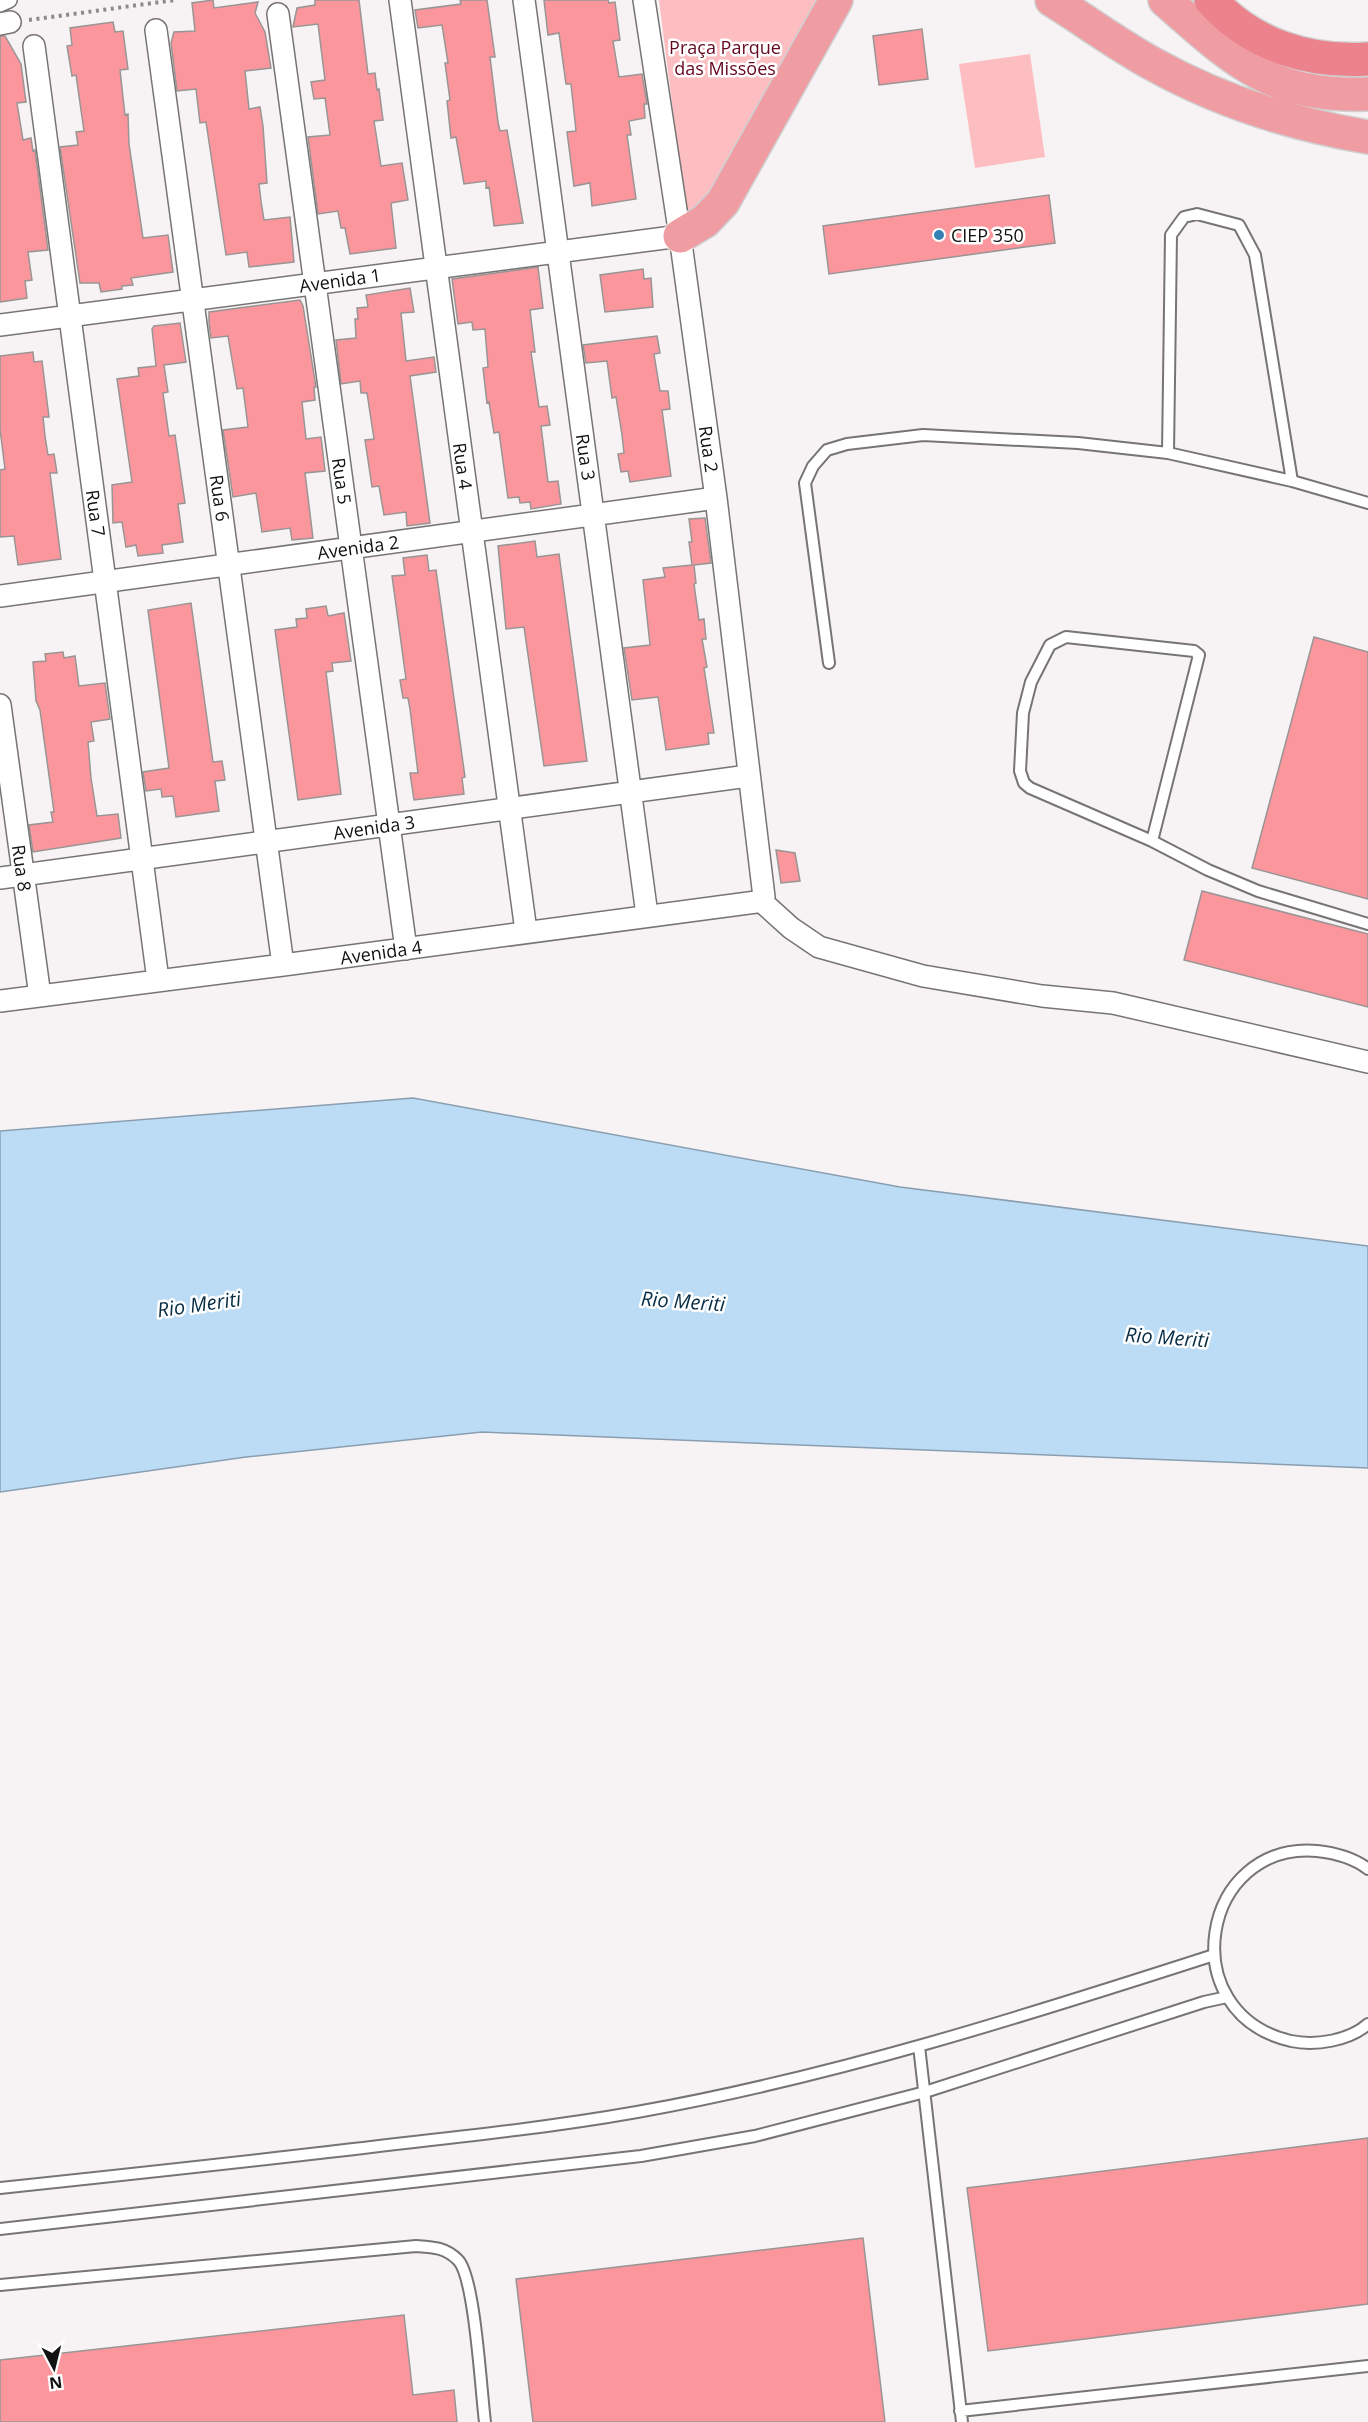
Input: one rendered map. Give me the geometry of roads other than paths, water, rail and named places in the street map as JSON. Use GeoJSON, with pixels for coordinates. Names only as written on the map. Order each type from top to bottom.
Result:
{"type":"FeatureCollection","features":[{"type":"Feature","properties":{"kind":"highway"},"geometry":{"type":"LineString","coordinates":[[680,236],[705,221],[723,202],[836,0]]}},
{"type":"Feature","properties":{"kind":"highway"},"geometry":{"type":"LineString","coordinates":[[1052,0],[1151,63],[1233,103],[1322,129],[1368,137]]}},
{"type":"Feature","properties":{"kind":"highway"},"geometry":{"type":"LineString","coordinates":[[1165,0],[1211,42],[1251,69],[1273,80],[1305,91],[1327,94],[1368,94]]}},
{"type":"Feature","properties":{"kind":"highway"},"geometry":{"type":"LineString","coordinates":[[1211,0],[1246,30],[1264,41],[1325,59],[1368,59]]}},
{"type":"Feature","properties":{"kind":"street"},"geometry":{"type":"LineString","coordinates":[[3,17],[9,0]]}},
{"type":"Feature","properties":{"kind":"street","name":"Rua 4"},"geometry":{"type":"LineString","coordinates":[[400,0],[526,931]]}},
{"type":"Feature","properties":{"kind":"street","name":"Rua 3"},"geometry":{"type":"LineString","coordinates":[[524,0],[647,915]]}},
{"type":"Feature","properties":{"kind":"street","name":"Rua 2"},"geometry":{"type":"LineString","coordinates":[[644,0],[680,236],[716,498],[764,893],[761,899]]}},
{"type":"Feature","properties":{"kind":"street","name":"Rua 5"},"geometry":{"type":"LineString","coordinates":[[278,14],[406,948]]}},
{"type":"Feature","properties":{"kind":"street","name":"Rua 6"},"geometry":{"type":"LineString","coordinates":[[156,30],[283,965]]}},
{"type":"Feature","properties":{"kind":"street","name":"Rua 7"},"geometry":{"type":"LineString","coordinates":[[34,46],[158,980]]}},
{"type":"Feature","properties":{"kind":"street","name":"Avenida 1"},"geometry":{"type":"LineString","coordinates":[[0,325],[680,236]]}},
{"type":"Feature","properties":{"kind":"street","name":"Avenida 2"},"geometry":{"type":"LineString","coordinates":[[0,596],[716,498]]}},
{"type":"Feature","properties":{"kind":"street","name":"Rua 8"},"geometry":{"type":"LineString","coordinates":[[0,705],[40,996]]}},
{"type":"Feature","properties":{"kind":"street","name":"Avenida 3"},"geometry":{"type":"LineString","coordinates":[[0,878],[748,776]]}},
{"type":"Feature","properties":{"kind":"street"},"geometry":{"type":"LineString","coordinates":[[761,899],[791,928],[819,947],[923,976],[1042,996],[1113,1003],[1368,1062]]}},
{"type":"Feature","properties":{"kind":"street","name":"Avenida 4"},"geometry":{"type":"LineString","coordinates":[[0,1001],[283,965],[761,899]]}},
{"type":"Feature","properties":{"kind":"lane"},"geometry":{"type":"LineString","coordinates":[[1168,453],[1171,235],[1184,217],[1197,214],[1239,225],[1254,255],[1292,481]]}},
{"type":"Feature","properties":{"kind":"lane"},"geometry":{"type":"LineString","coordinates":[[829,663],[805,483],[813,466],[827,450],[847,444],[923,435],[1078,443],[1168,453],[1292,481],[1368,503]]}},
{"type":"Feature","properties":{"kind":"lane"},"geometry":{"type":"LineString","coordinates":[[1152,841],[1199,655],[1194,651],[1066,637],[1057,640],[1050,645],[1031,682],[1023,713],[1020,771],[1021,778],[1030,788],[1152,841],[1208,870],[1258,891],[1368,924]]}},
{"type":"Feature","properties":{"kind":"lane"},"geometry":{"type":"LineString","coordinates":[[1368,1869],[1336,1853],[1302,1850],[1270,1858],[1243,1877],[1223,1904],[1214,1936],[1215,1969],[1227,1997],[1247,2021],[1274,2037],[1304,2044],[1335,2040],[1368,2024]]}},
{"type":"Feature","properties":{"kind":"lane"},"geometry":{"type":"LineString","coordinates":[[0,2188],[258,2161],[638,2112],[768,2084],[919,2046],[1214,1955]]}},
{"type":"Feature","properties":{"kind":"lane"},"geometry":{"type":"LineString","coordinates":[[0,2229],[641,2156],[755,2136],[925,2092],[1227,1997]]}},
{"type":"Feature","properties":{"kind":"lane"},"geometry":{"type":"LineString","coordinates":[[919,2046],[961,2416],[1368,2366]]}},
{"type":"Feature","properties":{"kind":"lane"},"geometry":{"type":"LineString","coordinates":[[0,2285],[416,2246],[441,2248],[459,2261],[469,2287],[485,2422]]}},
{"type":"Feature","properties":{"kind":"water","name":"Rio Meriti"},"geometry":{"type":"Polygon","coordinates":[[[413,1098],[900,1187],[1368,1246],[1368,1468],[482,1432],[246,1457],[0,1492],[0,1131],[413,1098]]]}},
{"type":"Feature","properties":{"kind":"place","name":"CIEP 350"},"geometry":{"type":"Point","coordinates":[939,235]}},
{"type":"Feature","properties":{"kind":"park label","name":"Praça Parque das Missões"},"geometry":{"type":"Point","coordinates":[725,57]}}]}
